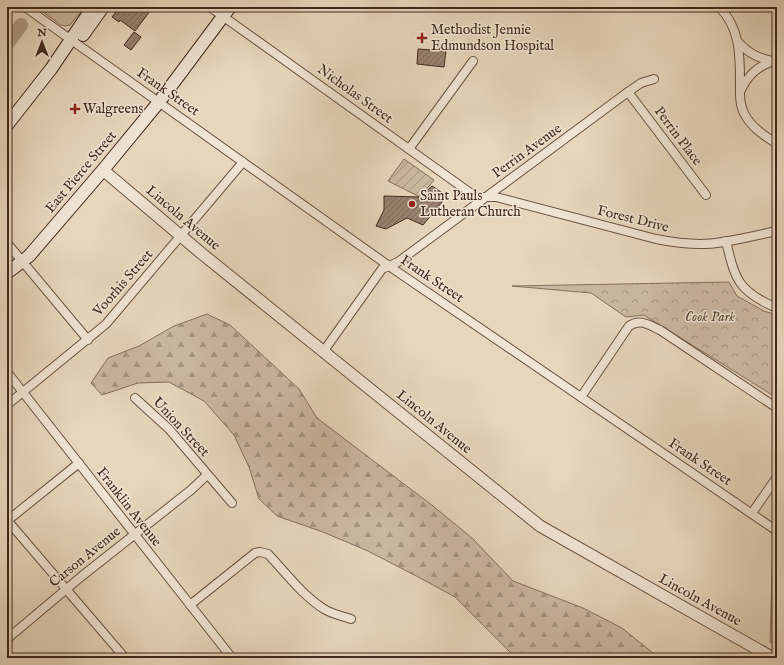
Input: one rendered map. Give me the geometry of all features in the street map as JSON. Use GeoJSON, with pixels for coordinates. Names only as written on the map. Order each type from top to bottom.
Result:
{"type":"FeatureCollection","features":[{"type":"Feature","properties":{"kind":"main road"},"geometry":{"type":"LineString","coordinates":[[7,126],[51,70],[62,60],[93,7]]}},
{"type":"Feature","properties":{"kind":"main road"},"geometry":{"type":"LineString","coordinates":[[73,41],[103,7]]}},
{"type":"Feature","properties":{"kind":"main road","name":"East Pierce Street"},"geometry":{"type":"LineString","coordinates":[[7,273],[42,242],[103,170],[159,102],[227,12]]}},
{"type":"Feature","properties":{"kind":"street","name":"Frank Street"},"geometry":{"type":"LineString","coordinates":[[25,7],[389,266],[777,531]]}},
{"type":"Feature","properties":{"kind":"street","name":"Nicholas Street"},"geometry":{"type":"LineString","coordinates":[[210,7],[227,12],[409,149],[476,197],[486,197]]}},
{"type":"Feature","properties":{"kind":"street"},"geometry":{"type":"LineString","coordinates":[[719,7],[730,19],[738,42],[742,108],[749,122],[777,144]]}},
{"type":"Feature","properties":{"kind":"street"},"geometry":{"type":"LineString","coordinates":[[738,42],[746,51],[764,60],[775,61]]}},
{"type":"Feature","properties":{"kind":"street"},"geometry":{"type":"LineString","coordinates":[[409,149],[473,60]]}},
{"type":"Feature","properties":{"kind":"street"},"geometry":{"type":"LineString","coordinates":[[740,93],[750,75],[761,66],[775,61]]}},
{"type":"Feature","properties":{"kind":"street","name":"Perrin Avenue"},"geometry":{"type":"LineString","coordinates":[[323,352],[382,269],[398,262],[628,92],[641,83],[654,79]]}},
{"type":"Feature","properties":{"kind":"street","name":"Perrin Place"},"geometry":{"type":"LineString","coordinates":[[628,92],[706,195]]}},
{"type":"Feature","properties":{"kind":"street","name":"Voorhis Street"},"geometry":{"type":"LineString","coordinates":[[7,405],[106,324],[243,162]]}},
{"type":"Feature","properties":{"kind":"street","name":"Lincoln Avenue"},"geometry":{"type":"LineString","coordinates":[[103,170],[323,352],[540,526],[773,658]]}},
{"type":"Feature","properties":{"kind":"street","name":"Forest Drive"},"geometry":{"type":"LineString","coordinates":[[486,197],[496,197],[680,244],[701,244],[726,241],[777,231]]}},
{"type":"Feature","properties":{"kind":"street"},"geometry":{"type":"LineString","coordinates":[[726,241],[735,275],[742,286],[754,297],[777,308]]}},
{"type":"Feature","properties":{"kind":"street"},"geometry":{"type":"LineString","coordinates":[[7,243],[88,340]]}},
{"type":"Feature","properties":{"kind":"street"},"geometry":{"type":"LineString","coordinates":[[581,397],[624,332],[632,324],[641,322],[660,330],[777,408]]}},
{"type":"Feature","properties":{"kind":"street","name":"Franklin Avenue"},"geometry":{"type":"LineString","coordinates":[[7,372],[232,658]]}},
{"type":"Feature","properties":{"kind":"street","name":"Union Street"},"geometry":{"type":"LineString","coordinates":[[135,398],[169,429],[208,475]]}},
{"type":"Feature","properties":{"kind":"street"},"geometry":{"type":"LineString","coordinates":[[79,463],[7,520],[67,588],[125,658]]}},
{"type":"Feature","properties":{"kind":"street"},"geometry":{"type":"LineString","coordinates":[[208,475],[232,503]]}},
{"type":"Feature","properties":{"kind":"street","name":"Carson Avenue"},"geometry":{"type":"LineString","coordinates":[[7,639],[67,588],[208,475]]}},
{"type":"Feature","properties":{"kind":"street"},"geometry":{"type":"LineString","coordinates":[[752,514],[777,477]]}},
{"type":"Feature","properties":{"kind":"street"},"geometry":{"type":"LineString","coordinates":[[190,605],[255,553],[260,552],[268,554],[307,595],[319,605],[326,610],[351,619]]}},
{"type":"Feature","properties":{"kind":"street"},"geometry":{"type":"LineString","coordinates":[[7,654],[10,658]]}},
{"type":"Feature","properties":{"kind":"green space"},"geometry":{"type":"Polygon","coordinates":[[[36,7],[85,7],[70,25],[65,26],[61,25],[36,7]]]}},
{"type":"Feature","properties":{"kind":"green space"},"geometry":{"type":"Polygon","coordinates":[[[404,159],[434,180],[420,197],[388,181],[404,159]]]}},
{"type":"Feature","properties":{"kind":"green space","name":"Cook Park"},"geometry":{"type":"Polygon","coordinates":[[[729,282],[737,296],[764,311],[777,315],[777,398],[644,315],[626,317],[591,293],[512,286],[729,282]]]}},
{"type":"Feature","properties":{"kind":"green space"},"geometry":{"type":"Polygon","coordinates":[[[207,314],[230,325],[299,389],[317,418],[433,506],[472,538],[513,581],[583,608],[622,628],[659,658],[516,658],[455,597],[368,551],[323,532],[277,516],[259,499],[249,467],[234,435],[204,401],[169,382],[138,383],[102,395],[91,383],[108,358],[139,346],[174,326],[207,314]]]}},
{"type":"Feature","properties":{"kind":"green space"},"geometry":{"type":"Polygon","coordinates":[[[773,539],[777,542],[777,646],[770,642],[773,539]]]}},
{"type":"Feature","properties":{"kind":"building"},"geometry":{"type":"Polygon","coordinates":[[[120,7],[153,7],[135,31],[120,20],[119,22],[112,17],[120,7]]]}},
{"type":"Feature","properties":{"kind":"building"},"geometry":{"type":"Polygon","coordinates":[[[134,32],[141,37],[131,50],[124,45],[134,32]]]}},
{"type":"Feature","properties":{"kind":"building"},"geometry":{"type":"Polygon","coordinates":[[[418,49],[446,51],[444,67],[417,64],[418,49]]]}},
{"type":"Feature","properties":{"kind":"building","name":"Saint Pauls Lutheran Church"},"geometry":{"type":"Polygon","coordinates":[[[432,186],[447,196],[423,225],[407,218],[386,229],[376,226],[384,210],[384,196],[420,197],[432,186]]]}},
{"type":"Feature","properties":{"kind":"waterway"},"geometry":{"type":"LineString","coordinates":[[7,44],[21,25]]}},
{"type":"Feature","properties":{"kind":"place","name":"Methodist Jennie Edmundson Hospital"},"geometry":{"type":"Point","coordinates":[422,38]}},
{"type":"Feature","properties":{"kind":"place","name":"Walgreens"},"geometry":{"type":"Point","coordinates":[75,109]}},
{"type":"Feature","properties":{"kind":"place","name":"Saint Pauls Lutheran Church"},"geometry":{"type":"Point","coordinates":[412,204]}}]}
